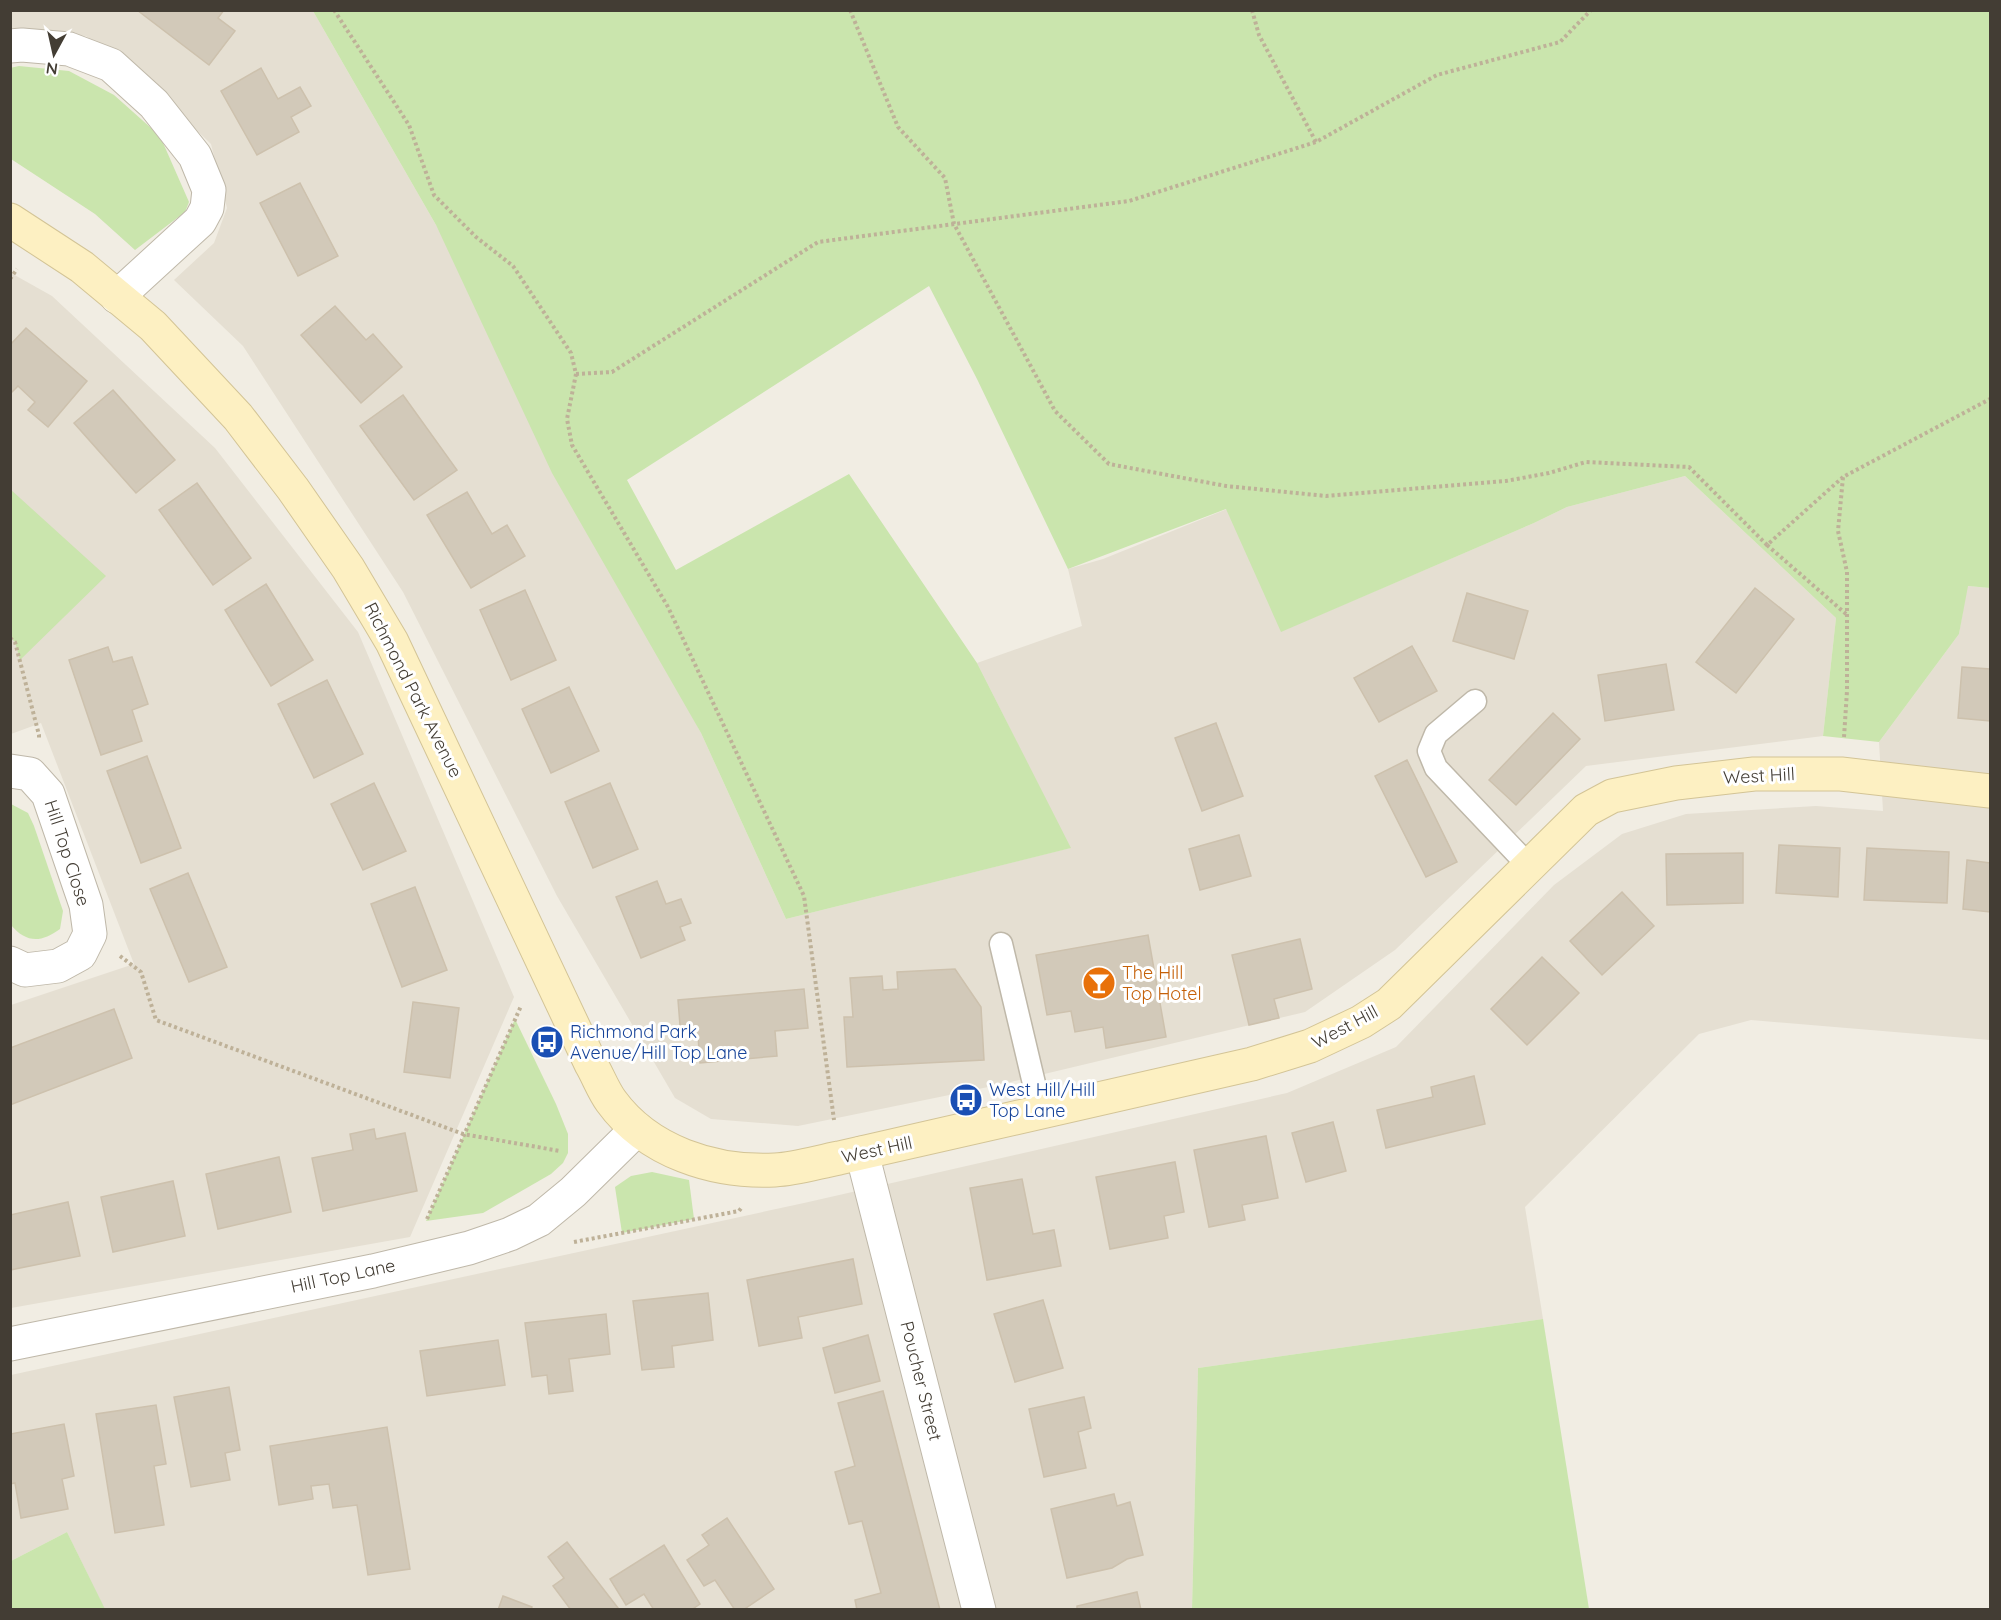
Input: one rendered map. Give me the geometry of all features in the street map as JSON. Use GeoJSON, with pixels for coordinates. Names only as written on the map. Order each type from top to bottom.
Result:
{"type":"FeatureCollection","features":[{"type":"Feature","properties":{"kind":"street"},"geometry":{"type":"LineString","coordinates":[[10,46],[69,49],[111,66],[154,104],[195,156],[209,190],[207,208],[200,221],[117,297]]}},
{"type":"Feature","properties":{"kind":"street","name":"Richmond Park Avenue"},"geometry":{"type":"LineString","coordinates":[[10,220],[82,267],[153,326],[238,417],[293,489],[348,568],[392,642],[591,1064],[611,1100],[638,1129]]}},
{"type":"Feature","properties":{"kind":"street","name":"Hill Top Close"},"geometry":{"type":"LineString","coordinates":[[20,773],[48,794],[86,905],[90,934]]}},
{"type":"Feature","properties":{"kind":"street","name":"West Hill"},"geometry":{"type":"LineString","coordinates":[[638,1129],[675,1152],[703,1163],[745,1171],[778,1170],[851,1156],[1252,1064],[1310,1046],[1360,1022],[1389,1004],[1586,810],[1612,796],[1676,783],[1754,774],[1841,774],[1990,791]]}},
{"type":"Feature","properties":{"kind":"street"},"geometry":{"type":"LineString","coordinates":[[10,963],[25,970],[58,966],[80,954],[90,934]]}},
{"type":"Feature","properties":{"kind":"street","name":"Hill Top Lane"},"geometry":{"type":"LineString","coordinates":[[10,1344],[408,1263],[469,1248],[510,1234],[539,1220],[608,1160],[638,1129]]}},
{"type":"Feature","properties":{"kind":"street","name":"Poucher Street"},"geometry":{"type":"LineString","coordinates":[[851,1156],[979,1610]]}},
{"type":"Feature","properties":{"kind":"lane"},"geometry":{"type":"LineString","coordinates":[[1475,701],[1436,734],[1429,750],[1436,768],[1529,866]]}},
{"type":"Feature","properties":{"kind":"lane"},"geometry":{"type":"LineString","coordinates":[[1001,944],[1041,1113]]}},
{"type":"Feature","properties":{"kind":"path"},"geometry":{"type":"LineString","coordinates":[[334,10],[408,124],[434,195],[476,237],[513,266],[572,353],[576,374],[567,419],[572,445],[668,607],[804,896],[851,1156]]}},
{"type":"Feature","properties":{"kind":"path"},"geometry":{"type":"LineString","coordinates":[[850,10],[898,127],[945,178],[954,224],[1054,411],[1109,464],[1226,486],[1326,496],[1506,481],[1549,473],[1586,462],[1689,467],[1767,545],[1846,615]]}},
{"type":"Feature","properties":{"kind":"path"},"geometry":{"type":"LineString","coordinates":[[1252,10],[1259,35],[1316,142]]}},
{"type":"Feature","properties":{"kind":"path"},"geometry":{"type":"LineString","coordinates":[[576,374],[612,372],[818,242],[1129,201],[1316,142],[1437,75],[1560,42],[1590,10]]}},
{"type":"Feature","properties":{"kind":"path"},"geometry":{"type":"LineString","coordinates":[[1767,545],[1844,477],[1990,399]]}},
{"type":"Feature","properties":{"kind":"path"},"geometry":{"type":"LineString","coordinates":[[1841,774],[1847,691],[1846,572],[1838,531],[1844,477]]}},
{"type":"Feature","properties":{"kind":"path"},"geometry":{"type":"LineString","coordinates":[[10,638],[15,642],[39,735],[20,773]]}},
{"type":"Feature","properties":{"kind":"path"},"geometry":{"type":"LineString","coordinates":[[90,934],[141,972],[156,1020],[463,1134],[608,1160]]}},
{"type":"Feature","properties":{"kind":"path"},"geometry":{"type":"LineString","coordinates":[[408,1263],[542,959]]}},
{"type":"Feature","properties":{"kind":"path"},"geometry":{"type":"LineString","coordinates":[[539,1220],[550,1247],[739,1211],[778,1170]]}},
{"type":"Feature","properties":{"kind":"shaded area"},"geometry":{"type":"Polygon","coordinates":[[[11,11],[313,11],[436,225],[701,733],[786,919],[1070,848],[977,663],[1082,626],[1068,569],[1103,559],[1227,509],[1282,631],[1567,507],[1685,476],[1836,618],[1823,736],[1586,766],[1395,950],[1305,1012],[998,1085],[798,1126],[711,1119],[675,1098],[557,896],[403,592],[243,346],[174,280],[214,243],[227,208],[211,144],[133,69],[86,36],[11,28],[11,11]]]}},
{"type":"Feature","properties":{"kind":"shaded area"},"geometry":{"type":"Polygon","coordinates":[[[11,273],[52,296],[215,448],[358,632],[514,997],[410,1237],[11,1308],[11,1005],[134,964],[41,723],[11,734],[11,273]]]}},
{"type":"Feature","properties":{"kind":"shaded area"},"geometry":{"type":"Polygon","coordinates":[[[1967,586],[1990,588],[1990,1040],[1751,1020],[1699,1034],[1525,1207],[1543,1319],[1198,1368],[1192,1609],[105,1610],[67,1532],[11,1561],[11,1375],[804,1203],[1287,1093],[1396,1047],[1554,885],[1622,834],[1686,814],[1816,806],[1883,811],[1879,742],[1959,634],[1967,586]]]}},
{"type":"Feature","properties":{"kind":"green space"},"geometry":{"type":"Polygon","coordinates":[[[313,11],[1990,11],[1990,588],[1968,586],[1959,634],[1879,742],[1823,736],[1836,618],[1685,476],[1567,507],[1281,632],[1226,509],[1068,569],[977,379],[929,286],[627,480],[676,570],[849,474],[977,663],[1071,848],[786,919],[701,733],[552,473],[436,225],[313,11]]]}},
{"type":"Feature","properties":{"kind":"green space"},"geometry":{"type":"Polygon","coordinates":[[[19,66],[69,71],[114,95],[160,136],[189,202],[185,212],[135,250],[95,214],[11,159],[10,68],[19,66]]]}},
{"type":"Feature","properties":{"kind":"green space"},"geometry":{"type":"Polygon","coordinates":[[[10,489],[106,576],[20,660],[15,642],[11,638],[10,489]]]}},
{"type":"Feature","properties":{"kind":"green space"},"geometry":{"type":"Polygon","coordinates":[[[11,804],[28,813],[63,911],[60,929],[40,939],[28,938],[11,925],[11,804]]]}},
{"type":"Feature","properties":{"kind":"green space"},"geometry":{"type":"Polygon","coordinates":[[[515,1019],[568,1134],[568,1153],[563,1163],[551,1174],[483,1213],[426,1221],[515,1019]]]}},
{"type":"Feature","properties":{"kind":"green space"},"geometry":{"type":"Polygon","coordinates":[[[652,1172],[689,1180],[694,1219],[622,1233],[615,1187],[631,1176],[652,1172]]]}},
{"type":"Feature","properties":{"kind":"green space"},"geometry":{"type":"Polygon","coordinates":[[[1543,1319],[1589,1609],[1192,1609],[1198,1368],[1543,1319]]]}},
{"type":"Feature","properties":{"kind":"green space"},"geometry":{"type":"Polygon","coordinates":[[[67,1532],[105,1609],[11,1609],[11,1561],[67,1532]]]}},
{"type":"Feature","properties":{"kind":"building"},"geometry":{"type":"Polygon","coordinates":[[[137,10],[224,10],[218,18],[235,31],[209,65],[137,10]]]}},
{"type":"Feature","properties":{"kind":"building"},"geometry":{"type":"Polygon","coordinates":[[[261,68],[278,99],[300,87],[311,106],[291,117],[299,132],[257,155],[221,91],[261,68]]]}},
{"type":"Feature","properties":{"kind":"building"},"geometry":{"type":"Polygon","coordinates":[[[300,183],[338,256],[298,276],[260,203],[300,183]]]}},
{"type":"Feature","properties":{"kind":"building"},"geometry":{"type":"Polygon","coordinates":[[[335,306],[366,340],[373,334],[402,367],[361,403],[301,335],[335,306]]]}},
{"type":"Feature","properties":{"kind":"building"},"geometry":{"type":"Polygon","coordinates":[[[26,328],[87,381],[48,427],[28,410],[35,402],[18,386],[10,394],[10,345],[26,328]]]}},
{"type":"Feature","properties":{"kind":"building"},"geometry":{"type":"Polygon","coordinates":[[[113,390],[175,460],[136,493],[74,423],[113,390]]]}},
{"type":"Feature","properties":{"kind":"building"},"geometry":{"type":"Polygon","coordinates":[[[403,395],[457,470],[414,500],[360,426],[403,395]]]}},
{"type":"Feature","properties":{"kind":"building"},"geometry":{"type":"Polygon","coordinates":[[[197,483],[251,558],[213,585],[159,510],[197,483]]]}},
{"type":"Feature","properties":{"kind":"building"},"geometry":{"type":"Polygon","coordinates":[[[467,492],[492,534],[507,525],[525,556],[471,588],[427,515],[467,492]]]}},
{"type":"Feature","properties":{"kind":"building"},"geometry":{"type":"Polygon","coordinates":[[[266,584],[313,660],[271,686],[225,610],[266,584]]]}},
{"type":"Feature","properties":{"kind":"building"},"geometry":{"type":"Polygon","coordinates":[[[1755,588],[1794,619],[1736,693],[1696,662],[1755,588]]]}},
{"type":"Feature","properties":{"kind":"building"},"geometry":{"type":"Polygon","coordinates":[[[525,590],[556,660],[511,680],[480,610],[525,590]]]}},
{"type":"Feature","properties":{"kind":"building"},"geometry":{"type":"Polygon","coordinates":[[[1467,593],[1528,611],[1514,659],[1453,641],[1467,593]]]}},
{"type":"Feature","properties":{"kind":"building"},"geometry":{"type":"Polygon","coordinates":[[[1412,646],[1437,691],[1379,722],[1354,678],[1412,646]]]}},
{"type":"Feature","properties":{"kind":"building"},"geometry":{"type":"Polygon","coordinates":[[[108,647],[113,662],[132,657],[148,704],[132,710],[142,741],[101,755],[69,660],[108,647]]]}},
{"type":"Feature","properties":{"kind":"building"},"geometry":{"type":"Polygon","coordinates":[[[1666,664],[1674,710],[1605,721],[1598,675],[1666,664]]]}},
{"type":"Feature","properties":{"kind":"building"},"geometry":{"type":"Polygon","coordinates":[[[1962,667],[1990,669],[1990,721],[1958,718],[1962,667]]]}},
{"type":"Feature","properties":{"kind":"building"},"geometry":{"type":"Polygon","coordinates":[[[327,680],[363,754],[314,778],[278,704],[327,680]]]}},
{"type":"Feature","properties":{"kind":"building"},"geometry":{"type":"Polygon","coordinates":[[[569,687],[599,751],[551,773],[522,709],[569,687]]]}},
{"type":"Feature","properties":{"kind":"building"},"geometry":{"type":"Polygon","coordinates":[[[1553,713],[1580,739],[1516,805],[1489,780],[1553,713]]]}},
{"type":"Feature","properties":{"kind":"building"},"geometry":{"type":"Polygon","coordinates":[[[1216,723],[1243,796],[1202,811],[1175,738],[1216,723]]]}},
{"type":"Feature","properties":{"kind":"building"},"geometry":{"type":"Polygon","coordinates":[[[147,756],[181,848],[141,863],[107,771],[147,756]]]}},
{"type":"Feature","properties":{"kind":"building"},"geometry":{"type":"Polygon","coordinates":[[[1407,760],[1457,862],[1426,877],[1375,776],[1407,760]]]}},
{"type":"Feature","properties":{"kind":"building"},"geometry":{"type":"Polygon","coordinates":[[[374,783],[406,851],[363,870],[331,804],[374,783]]]}},
{"type":"Feature","properties":{"kind":"building"},"geometry":{"type":"Polygon","coordinates":[[[610,783],[638,849],[593,868],[565,802],[610,783]]]}},
{"type":"Feature","properties":{"kind":"building"},"geometry":{"type":"Polygon","coordinates":[[[1239,835],[1251,876],[1200,890],[1189,849],[1239,835]]]}},
{"type":"Feature","properties":{"kind":"building"},"geometry":{"type":"Polygon","coordinates":[[[1779,845],[1840,848],[1838,897],[1776,893],[1779,845]]]}},
{"type":"Feature","properties":{"kind":"building"},"geometry":{"type":"Polygon","coordinates":[[[1867,848],[1949,852],[1947,903],[1864,900],[1867,848]]]}},
{"type":"Feature","properties":{"kind":"building"},"geometry":{"type":"Polygon","coordinates":[[[1743,853],[1743,903],[1667,905],[1666,854],[1743,853]]]}},
{"type":"Feature","properties":{"kind":"building"},"geometry":{"type":"Polygon","coordinates":[[[1967,860],[1990,863],[1990,912],[1963,909],[1967,860]]]}},
{"type":"Feature","properties":{"kind":"building"},"geometry":{"type":"Polygon","coordinates":[[[188,873],[227,967],[189,982],[150,889],[188,873]]]}},
{"type":"Feature","properties":{"kind":"building"},"geometry":{"type":"Polygon","coordinates":[[[657,881],[666,904],[681,899],[691,923],[680,927],[685,940],[641,958],[616,897],[657,881]]]}},
{"type":"Feature","properties":{"kind":"building"},"geometry":{"type":"Polygon","coordinates":[[[415,887],[447,970],[402,987],[371,904],[415,887]]]}},
{"type":"Feature","properties":{"kind":"building"},"geometry":{"type":"Polygon","coordinates":[[[1622,892],[1654,926],[1602,975],[1570,941],[1622,892]]]}},
{"type":"Feature","properties":{"kind":"building","name":"The Hill Top Hotel"},"geometry":{"type":"Polygon","coordinates":[[[1148,935],[1166,1037],[1106,1048],[1103,1027],[1075,1032],[1071,1011],[1047,1015],[1036,955],[1148,935]]]}},
{"type":"Feature","properties":{"kind":"building"},"geometry":{"type":"Polygon","coordinates":[[[1300,939],[1312,989],[1274,999],[1279,1018],[1249,1025],[1232,955],[1300,939]]]}},
{"type":"Feature","properties":{"kind":"building"},"geometry":{"type":"Polygon","coordinates":[[[1542,957],[1579,993],[1527,1045],[1491,1009],[1542,957]]]}},
{"type":"Feature","properties":{"kind":"building"},"geometry":{"type":"Polygon","coordinates":[[[955,969],[981,1007],[984,1060],[847,1067],[844,1017],[853,1017],[850,978],[882,976],[883,990],[898,989],[897,972],[955,969]]]}},
{"type":"Feature","properties":{"kind":"building"},"geometry":{"type":"Polygon","coordinates":[[[804,989],[808,1028],[775,1031],[777,1056],[700,1063],[698,1036],[681,1038],[678,1000],[804,989]]]}},
{"type":"Feature","properties":{"kind":"building"},"geometry":{"type":"Polygon","coordinates":[[[413,1002],[459,1008],[450,1078],[404,1072],[413,1002]]]}},
{"type":"Feature","properties":{"kind":"building"},"geometry":{"type":"Polygon","coordinates":[[[114,1009],[132,1058],[10,1105],[10,1048],[114,1009]]]}},
{"type":"Feature","properties":{"kind":"building"},"geometry":{"type":"Polygon","coordinates":[[[1474,1076],[1485,1124],[1386,1148],[1377,1110],[1433,1097],[1431,1087],[1474,1076]]]}},
{"type":"Feature","properties":{"kind":"building"},"geometry":{"type":"Polygon","coordinates":[[[1333,1122],[1346,1171],[1306,1182],[1292,1133],[1333,1122]]]}},
{"type":"Feature","properties":{"kind":"building"},"geometry":{"type":"Polygon","coordinates":[[[374,1129],[376,1139],[405,1133],[417,1191],[323,1211],[312,1158],[353,1150],[350,1134],[374,1129]]]}},
{"type":"Feature","properties":{"kind":"building"},"geometry":{"type":"Polygon","coordinates":[[[1266,1136],[1278,1198],[1242,1205],[1245,1220],[1209,1227],[1194,1150],[1266,1136]]]}},
{"type":"Feature","properties":{"kind":"building"},"geometry":{"type":"Polygon","coordinates":[[[279,1157],[291,1212],[218,1229],[206,1174],[279,1157]]]}},
{"type":"Feature","properties":{"kind":"building"},"geometry":{"type":"Polygon","coordinates":[[[1175,1162],[1184,1212],[1164,1216],[1168,1238],[1110,1249],[1096,1177],[1175,1162]]]}},
{"type":"Feature","properties":{"kind":"building"},"geometry":{"type":"Polygon","coordinates":[[[1022,1179],[1033,1234],[1054,1230],[1061,1266],[987,1280],[970,1188],[1022,1179]]]}},
{"type":"Feature","properties":{"kind":"building"},"geometry":{"type":"Polygon","coordinates":[[[173,1181],[185,1236],[113,1252],[101,1197],[173,1181]]]}},
{"type":"Feature","properties":{"kind":"building"},"geometry":{"type":"Polygon","coordinates":[[[68,1202],[80,1256],[10,1270],[10,1215],[68,1202]]]}},
{"type":"Feature","properties":{"kind":"building"},"geometry":{"type":"Polygon","coordinates":[[[853,1259],[862,1304],[798,1317],[802,1338],[759,1346],[747,1280],[853,1259]]]}},
{"type":"Feature","properties":{"kind":"building"},"geometry":{"type":"Polygon","coordinates":[[[708,1293],[713,1340],[672,1346],[674,1367],[642,1370],[633,1301],[708,1293]]]}},
{"type":"Feature","properties":{"kind":"building"},"geometry":{"type":"Polygon","coordinates":[[[1043,1300],[1063,1368],[1015,1382],[994,1314],[1043,1300]]]}},
{"type":"Feature","properties":{"kind":"building"},"geometry":{"type":"Polygon","coordinates":[[[606,1314],[610,1354],[569,1359],[573,1391],[549,1394],[547,1375],[532,1377],[525,1323],[606,1314]]]}},
{"type":"Feature","properties":{"kind":"building"},"geometry":{"type":"Polygon","coordinates":[[[868,1335],[880,1381],[835,1393],[823,1348],[868,1335]]]}},
{"type":"Feature","properties":{"kind":"building"},"geometry":{"type":"Polygon","coordinates":[[[498,1340],[505,1385],[427,1396],[420,1351],[498,1340]]]}},
{"type":"Feature","properties":{"kind":"building"},"geometry":{"type":"Polygon","coordinates":[[[229,1387],[240,1450],[225,1453],[230,1480],[191,1487],[174,1397],[229,1387]]]}},
{"type":"Feature","properties":{"kind":"building"},"geometry":{"type":"Polygon","coordinates":[[[883,1391],[940,1610],[857,1610],[855,1600],[881,1593],[862,1521],[849,1524],[835,1472],[855,1466],[838,1403],[883,1391]]]}},
{"type":"Feature","properties":{"kind":"building"},"geometry":{"type":"Polygon","coordinates":[[[1084,1397],[1091,1428],[1078,1432],[1086,1468],[1044,1477],[1029,1409],[1084,1397]]]}},
{"type":"Feature","properties":{"kind":"building"},"geometry":{"type":"Polygon","coordinates":[[[156,1405],[166,1464],[154,1466],[164,1525],[115,1533],[96,1414],[156,1405]]]}},
{"type":"Feature","properties":{"kind":"building"},"geometry":{"type":"Polygon","coordinates":[[[64,1424],[74,1476],[62,1479],[68,1509],[21,1518],[15,1483],[10,1484],[10,1434],[64,1424]]]}},
{"type":"Feature","properties":{"kind":"building"},"geometry":{"type":"Polygon","coordinates":[[[387,1427],[410,1569],[368,1575],[357,1505],[333,1508],[329,1484],[311,1486],[313,1499],[279,1505],[270,1446],[387,1427]]]}},
{"type":"Feature","properties":{"kind":"building"},"geometry":{"type":"Polygon","coordinates":[[[1114,1494],[1117,1506],[1130,1502],[1143,1555],[1127,1559],[1112,1568],[1067,1578],[1051,1509],[1114,1494]]]}},
{"type":"Feature","properties":{"kind":"building"},"geometry":{"type":"Polygon","coordinates":[[[727,1518],[774,1589],[743,1610],[735,1610],[715,1580],[704,1586],[687,1560],[709,1545],[702,1535],[727,1518]]]}},
{"type":"Feature","properties":{"kind":"building"},"geometry":{"type":"Polygon","coordinates":[[[567,1542],[618,1608],[616,1610],[571,1610],[553,1586],[564,1578],[548,1557],[567,1542]]]}},
{"type":"Feature","properties":{"kind":"building"},"geometry":{"type":"Polygon","coordinates":[[[664,1545],[700,1604],[691,1610],[654,1610],[644,1594],[626,1605],[610,1579],[664,1545]]]}},
{"type":"Feature","properties":{"kind":"building"},"geometry":{"type":"Polygon","coordinates":[[[1137,1592],[1141,1610],[1077,1610],[1077,1606],[1137,1592]]]}},
{"type":"Feature","properties":{"kind":"building"},"geometry":{"type":"Polygon","coordinates":[[[503,1596],[532,1607],[531,1610],[498,1610],[503,1596]]]}},
{"type":"Feature","properties":{"kind":"place","name":"The Hill Top Hotel"},"geometry":{"type":"Point","coordinates":[1099,983]}},
{"type":"Feature","properties":{"kind":"place","name":"Richmond Park Avenue/Hill Top Lane"},"geometry":{"type":"Point","coordinates":[547,1042]}},
{"type":"Feature","properties":{"kind":"place","name":"West Hill/Hill Top Lane"},"geometry":{"type":"Point","coordinates":[966,1100]}}]}
